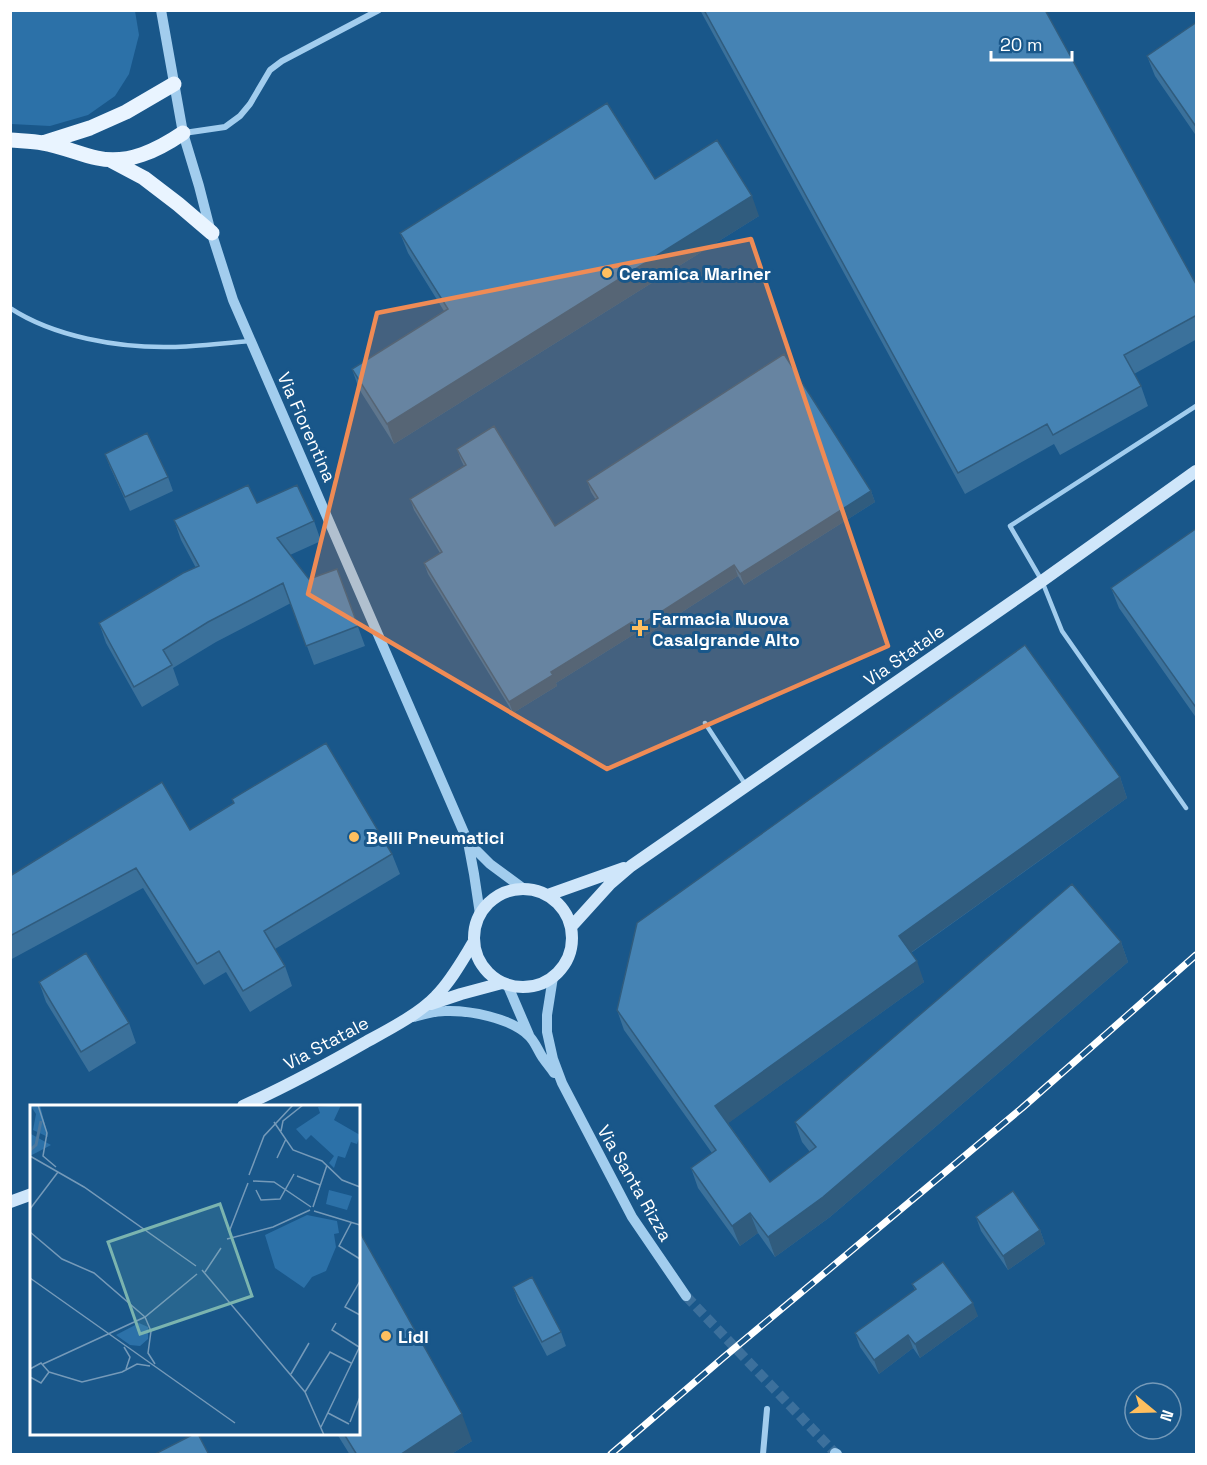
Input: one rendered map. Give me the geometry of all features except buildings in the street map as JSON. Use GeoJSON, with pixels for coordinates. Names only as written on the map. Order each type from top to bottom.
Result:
{"type":"FeatureCollection","features":[{"type":"Feature","properties":{"kind":"main road"},"geometry":{"type":"LineString","coordinates":[[43,143],[90,128],[126,112],[174,84]]}},
{"type":"Feature","properties":{"kind":"main road"},"geometry":{"type":"LineString","coordinates":[[10,140],[43,143],[96,159],[112,161],[142,155],[163,147],[183,134]]}},
{"type":"Feature","properties":{"kind":"main road"},"geometry":{"type":"LineString","coordinates":[[112,161],[144,178],[212,233]]}},
{"type":"Feature","properties":{"kind":"main road","name":"Via Statale"},"geometry":{"type":"LineString","coordinates":[[571,927],[610,884],[631,866],[1197,471]]}},
{"type":"Feature","properties":{"kind":"main road","name":"Via Statale"},"geometry":{"type":"LineString","coordinates":[[548,895],[631,866]]}},
{"type":"Feature","properties":{"kind":"main road"},"geometry":{"type":"LineString","coordinates":[[480,914],[485,906],[499,895],[516,889],[537,891],[548,895],[558,903],[566,914],[573,936],[566,963],[553,977]]}},
{"type":"Feature","properties":{"kind":"main road","name":"Via Statale"},"geometry":{"type":"LineString","coordinates":[[247,1105],[326,1065],[424,1007],[455,972],[473,943],[474,928],[480,914]]}},
{"type":"Feature","properties":{"kind":"main road"},"geometry":{"type":"LineString","coordinates":[[473,943],[482,967],[505,985]]}},
{"type":"Feature","properties":{"kind":"main road","name":"Via Statale"},"geometry":{"type":"LineString","coordinates":[[424,1007],[461,994],[505,985],[527,988],[536,986],[553,977]]}},
{"type":"Feature","properties":{"kind":"main road"},"geometry":{"type":"LineString","coordinates":[[10,1202],[30,1195]]}},
{"type":"Feature","properties":{"kind":"street","name":"Via Fiorentina"},"geometry":{"type":"LineString","coordinates":[[161,10],[183,134],[233,300],[468,842],[480,914]]}},
{"type":"Feature","properties":{"kind":"street"},"geometry":{"type":"LineString","coordinates":[[183,134],[225,127],[240,116],[250,104],[270,70],[282,61],[379,10]]}},
{"type":"Feature","properties":{"kind":"street","name":"Via Fiorentina"},"geometry":{"type":"LineString","coordinates":[[468,842],[490,864],[524,889]]}},
{"type":"Feature","properties":{"kind":"street","name":"Via Santa Rizza"},"geometry":{"type":"LineString","coordinates":[[553,977],[547,1032],[553,1059],[562,1083],[632,1217],[686,1296]]}},
{"type":"Feature","properties":{"kind":"street","name":"Via Santa Rizza"},"geometry":{"type":"LineString","coordinates":[[505,985],[530,1036],[562,1083]]}},
{"type":"Feature","properties":{"kind":"street"},"geometry":{"type":"LineString","coordinates":[[403,1020],[428,1013],[463,1011],[497,1019],[530,1036]]}},
{"type":"Feature","properties":{"kind":"street"},"geometry":{"type":"LineString","coordinates":[[763,1455],[767,1408]]}},
{"type":"Feature","properties":{"kind":"lane"},"geometry":{"type":"LineString","coordinates":[[10,308],[49,327],[81,337],[122,345],[171,347],[251,341]]}},
{"type":"Feature","properties":{"kind":"lane"},"geometry":{"type":"LineString","coordinates":[[1186,808],[1062,631],[1042,581],[1010,526],[1197,406]]}},
{"type":"Feature","properties":{"kind":"lane"},"geometry":{"type":"LineString","coordinates":[[705,723],[746,786]]}},
{"type":"Feature","properties":{"kind":"highlighted area"},"geometry":{"type":"Polygon","coordinates":[[[751,239],[888,646],[607,769],[308,594],[377,313],[751,239]]]}},
{"type":"Feature","properties":{"kind":"shaded area"},"geometry":{"type":"Polygon","coordinates":[[[10,11],[135,11],[139,35],[129,74],[115,96],[88,115],[50,126],[11,124],[10,11]]]}},
{"type":"Feature","properties":{"kind":"tunnel"},"geometry":{"type":"LineString","coordinates":[[686,1296],[835,1453]]}},
{"type":"Feature","properties":{"kind":"railway"},"geometry":{"type":"LineString","coordinates":[[611,1454],[1022,1108],[1196,955]]}},
{"type":"Feature","properties":{"kind":"place","name":"Ceramica Mariner"},"geometry":{"type":"Point","coordinates":[607,273]}},
{"type":"Feature","properties":{"kind":"place","name":"Farmacia Nuova Casalgrande Alto"},"geometry":{"type":"Point","coordinates":[640,628]}},
{"type":"Feature","properties":{"kind":"place","name":"Belli Pneumatici"},"geometry":{"type":"Point","coordinates":[354,837]}},
{"type":"Feature","properties":{"kind":"place","name":"Lidl"},"geometry":{"type":"Point","coordinates":[386,1336]}}]}
